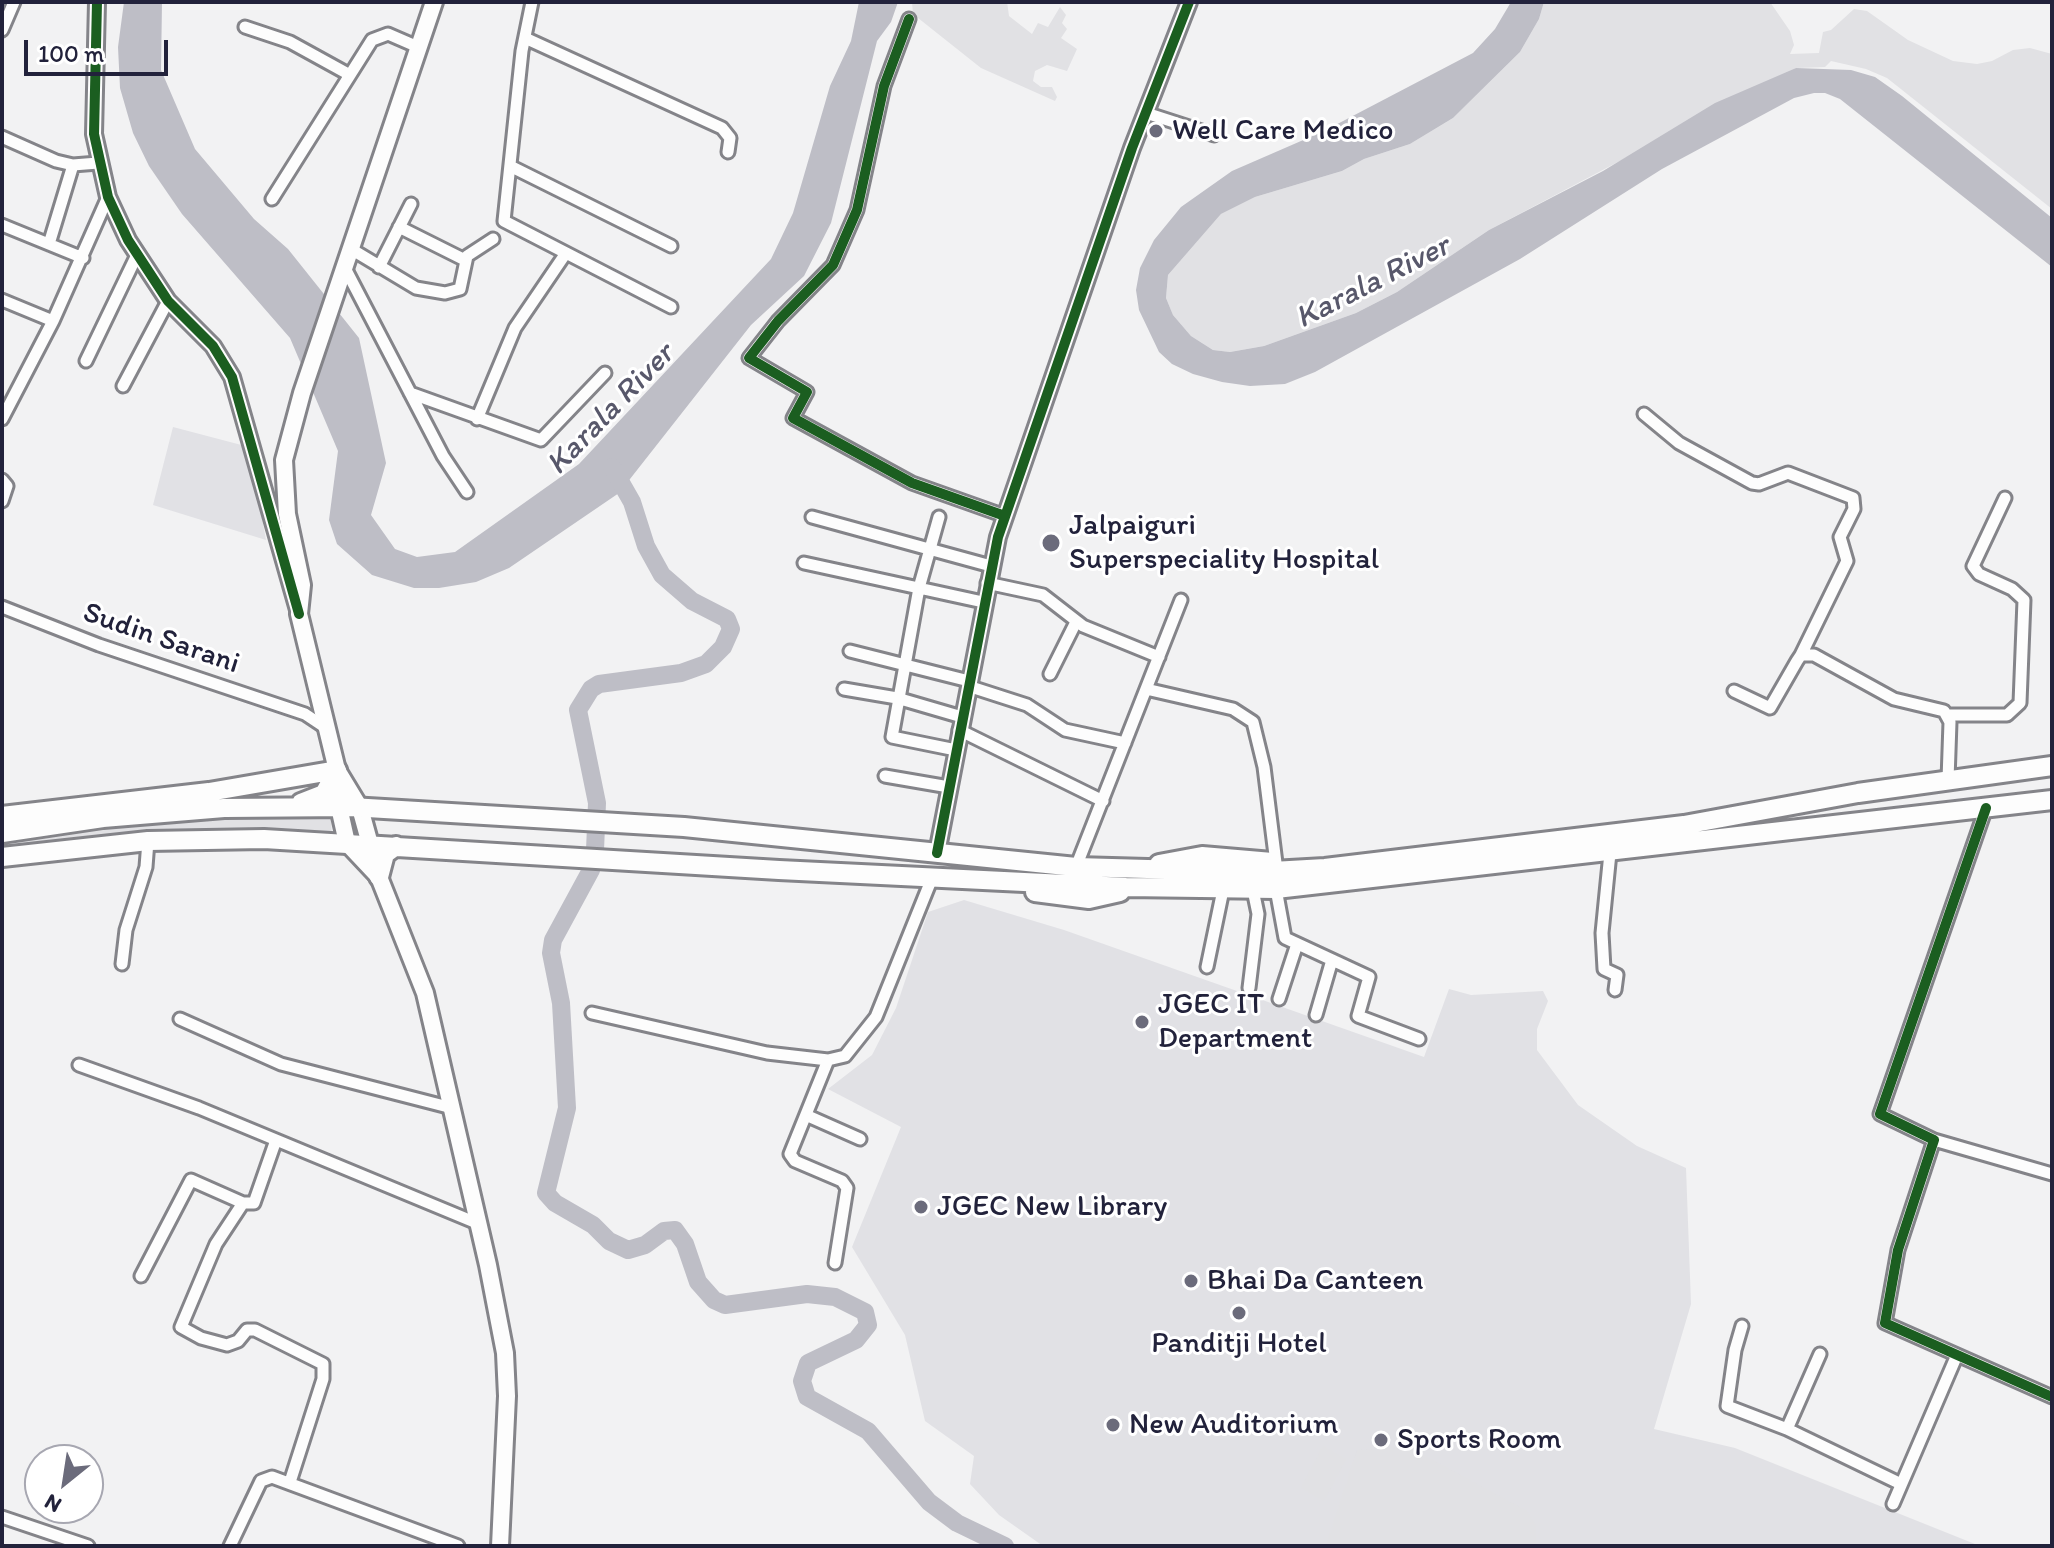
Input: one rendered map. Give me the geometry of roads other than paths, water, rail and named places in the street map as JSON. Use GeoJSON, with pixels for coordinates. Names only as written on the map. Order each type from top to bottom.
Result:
{"type":"FeatureCollection","features":[{"type":"Feature","properties":{"kind":"highway"},"geometry":{"type":"LineString","coordinates":[[2,857],[148,841],[248,839],[995,881],[1140,879],[1311,868],[1684,825],[1948,780],[2045,767]]}},
{"type":"Feature","properties":{"kind":"highway"},"geometry":{"type":"LineString","coordinates":[[286,806],[324,794],[337,770]]}},
{"type":"Feature","properties":{"kind":"highway"},"geometry":{"type":"LineString","coordinates":[[2,816],[209,792],[337,770]]}},
{"type":"Feature","properties":{"kind":"highway"},"geometry":{"type":"LineString","coordinates":[[2,833],[169,812],[286,806],[339,807],[652,825],[1076,867],[1223,890],[1253,890],[1610,853],[2050,800]]}},
{"type":"Feature","properties":{"kind":"highway"},"geometry":{"type":"LineString","coordinates":[[379,877],[385,854],[396,846]]}},
{"type":"Feature","properties":{"kind":"highway"},"geometry":{"type":"LineString","coordinates":[[932,878],[937,853]]}},
{"type":"Feature","properties":{"kind":"highway"},"geometry":{"type":"LineString","coordinates":[[1140,879],[1202,856],[1311,868]]}},
{"type":"Feature","properties":{"kind":"main road"},"geometry":{"type":"LineString","coordinates":[[379,877],[347,843],[339,807],[337,770],[299,614],[302,585],[287,514],[284,460],[302,393],[434,2]]}},
{"type":"Feature","properties":{"kind":"main road"},"geometry":{"type":"LineString","coordinates":[[337,770],[360,808],[379,877],[425,993],[479,1224],[505,1353],[507,1396],[500,1546]]}},
{"type":"Feature","properties":{"kind":"street"},"geometry":{"type":"LineString","coordinates":[[2,30],[14,2]]}},
{"type":"Feature","properties":{"kind":"street"},"geometry":{"type":"LineString","coordinates":[[97,2],[94,134],[108,197],[137,255],[168,301],[213,346],[232,377],[299,614]]}},
{"type":"Feature","properties":{"kind":"street"},"geometry":{"type":"LineString","coordinates":[[532,2],[525,38],[505,223],[671,307]]}},
{"type":"Feature","properties":{"kind":"street"},"geometry":{"type":"LineString","coordinates":[[937,853],[983,602],[1005,516],[1146,113],[1189,2]]}},
{"type":"Feature","properties":{"kind":"street"},"geometry":{"type":"LineString","coordinates":[[909,19],[884,86],[857,210],[833,265],[778,321],[749,358],[807,392],[793,418],[912,483],[1005,516]]}},
{"type":"Feature","properties":{"kind":"street"},"geometry":{"type":"LineString","coordinates":[[245,27],[290,42],[350,75]]}},
{"type":"Feature","properties":{"kind":"street"},"geometry":{"type":"LineString","coordinates":[[272,199],[376,36],[388,34],[418,47]]}},
{"type":"Feature","properties":{"kind":"street"},"geometry":{"type":"LineString","coordinates":[[525,38],[722,128],[730,138],[728,152]]}},
{"type":"Feature","properties":{"kind":"street"},"geometry":{"type":"LineString","coordinates":[[1146,113],[1214,135]]}},
{"type":"Feature","properties":{"kind":"street"},"geometry":{"type":"LineString","coordinates":[[2,137],[37,156],[73,165],[98,163]]}},
{"type":"Feature","properties":{"kind":"street"},"geometry":{"type":"LineString","coordinates":[[49,244],[73,165]]}},
{"type":"Feature","properties":{"kind":"street"},"geometry":{"type":"LineString","coordinates":[[510,166],[671,246]]}},
{"type":"Feature","properties":{"kind":"street"},"geometry":{"type":"LineString","coordinates":[[2,419],[53,321],[108,197]]}},
{"type":"Feature","properties":{"kind":"street"},"geometry":{"type":"LineString","coordinates":[[379,267],[411,204]]}},
{"type":"Feature","properties":{"kind":"street"},"geometry":{"type":"LineString","coordinates":[[2,225],[83,258]]}},
{"type":"Feature","properties":{"kind":"street"},"geometry":{"type":"LineString","coordinates":[[399,227],[465,260]]}},
{"type":"Feature","properties":{"kind":"street"},"geometry":{"type":"LineString","coordinates":[[351,249],[416,288],[445,293],[460,289],[465,260],[493,239]]}},
{"type":"Feature","properties":{"kind":"street"},"geometry":{"type":"LineString","coordinates":[[477,419],[531,298],[566,253]]}},
{"type":"Feature","properties":{"kind":"street"},"geometry":{"type":"LineString","coordinates":[[86,361],[137,255]]}},
{"type":"Feature","properties":{"kind":"street"},"geometry":{"type":"LineString","coordinates":[[345,268],[443,456],[467,492]]}},
{"type":"Feature","properties":{"kind":"street"},"geometry":{"type":"LineString","coordinates":[[2,300],[53,321]]}},
{"type":"Feature","properties":{"kind":"street"},"geometry":{"type":"LineString","coordinates":[[123,386],[168,301]]}},
{"type":"Feature","properties":{"kind":"street"},"geometry":{"type":"LineString","coordinates":[[410,393],[536,440],[545,439],[605,373]]}},
{"type":"Feature","properties":{"kind":"street"},"geometry":{"type":"LineString","coordinates":[[1644,414],[1679,443],[1752,483],[1759,484],[1788,473],[1853,498],[1854,509],[1840,537],[1847,561],[1801,655],[1770,708],[1734,691]]}},
{"type":"Feature","properties":{"kind":"street"},"geometry":{"type":"LineString","coordinates":[[2,480],[7,486],[2,501]]}},
{"type":"Feature","properties":{"kind":"street"},"geometry":{"type":"LineString","coordinates":[[1801,655],[1814,655],[1904,703],[1936,708],[1947,715],[2007,715],[2020,703],[2024,600],[2012,589],[1979,574],[1973,566],[2005,498]]}},
{"type":"Feature","properties":{"kind":"street"},"geometry":{"type":"LineString","coordinates":[[812,517],[991,566]]}},
{"type":"Feature","properties":{"kind":"street"},"geometry":{"type":"LineString","coordinates":[[939,517],[919,588],[892,737],[956,750]]}},
{"type":"Feature","properties":{"kind":"street"},"geometry":{"type":"LineString","coordinates":[[804,563],[983,602]]}},
{"type":"Feature","properties":{"kind":"street"},"geometry":{"type":"LineString","coordinates":[[987,583],[1051,599],[1076,622],[1159,657]]}},
{"type":"Feature","properties":{"kind":"street"},"geometry":{"type":"LineString","coordinates":[[1076,867],[1181,600]]}},
{"type":"Feature","properties":{"kind":"street","name":"Sudin Sarani"},"geometry":{"type":"LineString","coordinates":[[2,607],[99,645],[305,714],[326,728]]}},
{"type":"Feature","properties":{"kind":"street"},"geometry":{"type":"LineString","coordinates":[[1050,674],[1076,622]]}},
{"type":"Feature","properties":{"kind":"street"},"geometry":{"type":"LineString","coordinates":[[850,651],[968,683],[1027,705],[1065,730],[1125,743]]}},
{"type":"Feature","properties":{"kind":"street"},"geometry":{"type":"LineString","coordinates":[[844,689],[897,698],[961,724],[1103,801]]}},
{"type":"Feature","properties":{"kind":"street"},"geometry":{"type":"LineString","coordinates":[[1146,689],[1233,709],[1253,722],[1261,749],[1276,863]]}},
{"type":"Feature","properties":{"kind":"street"},"geometry":{"type":"LineString","coordinates":[[305,714],[319,701]]}},
{"type":"Feature","properties":{"kind":"street"},"geometry":{"type":"LineString","coordinates":[[1947,715],[1948,780]]}},
{"type":"Feature","properties":{"kind":"street"},"geometry":{"type":"LineString","coordinates":[[885,776],[949,787]]}},
{"type":"Feature","properties":{"kind":"street"},"geometry":{"type":"LineString","coordinates":[[1986,808],[1880,1114],[1934,1140],[2052,1174]]}},
{"type":"Feature","properties":{"kind":"street"},"geometry":{"type":"LineString","coordinates":[[122,964],[126,930],[146,867],[148,841]]}},
{"type":"Feature","properties":{"kind":"street"},"geometry":{"type":"LineString","coordinates":[[1610,853],[1602,933],[1604,969],[1617,975],[1615,990]]}},
{"type":"Feature","properties":{"kind":"street"},"geometry":{"type":"LineString","coordinates":[[592,1013],[767,1053],[828,1060],[845,1056],[876,1017],[932,878]]}},
{"type":"Feature","properties":{"kind":"street"},"geometry":{"type":"LineString","coordinates":[[1276,889],[1285,938],[1369,977],[1358,1016],[1419,1039]]}},
{"type":"Feature","properties":{"kind":"street"},"geometry":{"type":"LineString","coordinates":[[1207,967],[1223,890]]}},
{"type":"Feature","properties":{"kind":"street"},"geometry":{"type":"LineString","coordinates":[[1249,988],[1258,914],[1253,890]]}},
{"type":"Feature","properties":{"kind":"street"},"geometry":{"type":"LineString","coordinates":[[1279,999],[1297,944]]}},
{"type":"Feature","properties":{"kind":"street"},"geometry":{"type":"LineString","coordinates":[[1316,1015],[1332,960]]}},
{"type":"Feature","properties":{"kind":"street"},"geometry":{"type":"LineString","coordinates":[[180,1019],[281,1064],[452,1108]]}},
{"type":"Feature","properties":{"kind":"street"},"geometry":{"type":"LineString","coordinates":[[828,1060],[813,1088],[808,1116],[790,1154],[792,1159],[842,1181],[847,1188],[835,1263]]}},
{"type":"Feature","properties":{"kind":"street"},"geometry":{"type":"LineString","coordinates":[[79,1065],[276,1140],[479,1224]]}},
{"type":"Feature","properties":{"kind":"street"},"geometry":{"type":"LineString","coordinates":[[808,1116],[860,1139]]}},
{"type":"Feature","properties":{"kind":"street"},"geometry":{"type":"LineString","coordinates":[[141,1276],[191,1180],[243,1203],[257,1199],[276,1140]]}},
{"type":"Feature","properties":{"kind":"street"},"geometry":{"type":"LineString","coordinates":[[1934,1140],[1898,1250],[1885,1323],[2052,1397]]}},
{"type":"Feature","properties":{"kind":"street"},"geometry":{"type":"LineString","coordinates":[[243,1203],[216,1244],[181,1327],[201,1338],[227,1345],[238,1341],[247,1330],[255,1330],[323,1364],[323,1379],[290,1482]]}},
{"type":"Feature","properties":{"kind":"street"},"geometry":{"type":"LineString","coordinates":[[1742,1326],[1735,1350],[1727,1406],[1787,1429],[1901,1484]]}},
{"type":"Feature","properties":{"kind":"street"},"geometry":{"type":"LineString","coordinates":[[1787,1429],[1820,1354]]}},
{"type":"Feature","properties":{"kind":"street"},"geometry":{"type":"LineString","coordinates":[[1893,1504],[1957,1355]]}},
{"type":"Feature","properties":{"kind":"street"},"geometry":{"type":"LineString","coordinates":[[230,1546],[261,1481],[272,1477],[458,1546]]}},
{"type":"Feature","properties":{"kind":"street"},"geometry":{"type":"LineString","coordinates":[[2,1517],[88,1546]]}},
{"type":"Feature","properties":{"kind":"waterway"},"geometry":{"type":"LineString","coordinates":[[612,467],[632,502],[646,546],[662,575],[692,601],[727,619],[731,629],[723,647],[706,664],[681,673],[599,684],[591,689],[578,710],[597,803],[595,850],[591,870],[553,940],[551,953],[561,1003],[567,1108],[546,1193],[555,1203],[593,1225],[609,1241],[628,1250],[645,1245],[664,1231],[675,1230],[685,1244],[698,1282],[714,1300],[725,1305],[807,1294],[835,1297],[865,1312],[868,1325],[856,1340],[808,1363],[802,1381],[807,1397],[868,1431],[929,1502],[957,1523],[1005,1546]]}},
{"type":"Feature","properties":{"kind":"place","name":"Well Care Medico"},"geometry":{"type":"Point","coordinates":[1156,131]}},
{"type":"Feature","properties":{"kind":"place","name":"Jalpaiguri Superspeciality Hospital"},"geometry":{"type":"Point","coordinates":[1051,543]}},
{"type":"Feature","properties":{"kind":"place","name":"JGEC IT Department"},"geometry":{"type":"Point","coordinates":[1142,1022]}},
{"type":"Feature","properties":{"kind":"place","name":"JGEC New Library"},"geometry":{"type":"Point","coordinates":[921,1207]}},
{"type":"Feature","properties":{"kind":"place","name":"Bhai Da Canteen"},"geometry":{"type":"Point","coordinates":[1191,1281]}},
{"type":"Feature","properties":{"kind":"place","name":"Panditji Hotel"},"geometry":{"type":"Point","coordinates":[1239,1313]}},
{"type":"Feature","properties":{"kind":"place","name":"New Auditorium"},"geometry":{"type":"Point","coordinates":[1113,1425]}},
{"type":"Feature","properties":{"kind":"place","name":"Sports Room"},"geometry":{"type":"Point","coordinates":[1381,1440]}},
{"type":"Feature","properties":{"kind":"water label","name":"Karala River"},"geometry":{"type":"Point","coordinates":[1373,283]}},
{"type":"Feature","properties":{"kind":"water label","name":"Karala River"},"geometry":{"type":"Point","coordinates":[611,410]}}]}
